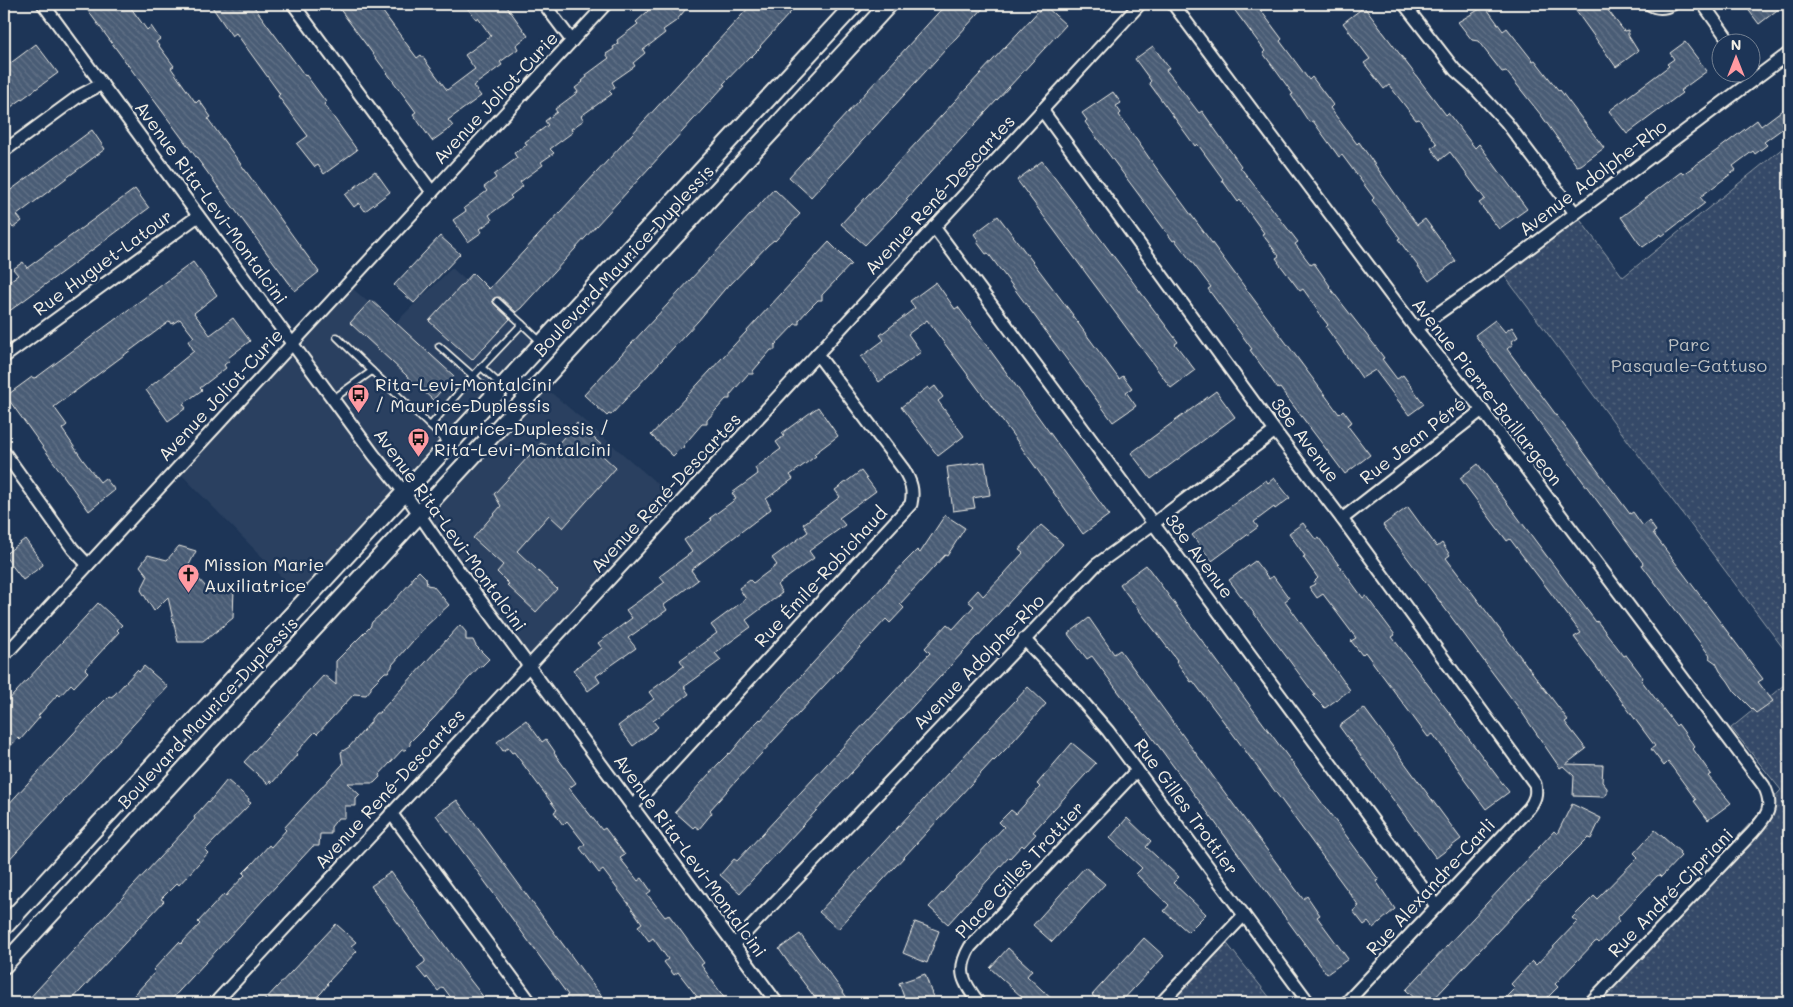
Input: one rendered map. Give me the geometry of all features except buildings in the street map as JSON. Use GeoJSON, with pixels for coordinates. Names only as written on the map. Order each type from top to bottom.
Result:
{"type":"FeatureCollection","features":[{"type":"Feature","properties":{"kind":"street","name":"Avenue Rita-Levi-Montalcini"},"geometry":{"type":"LineString","coordinates":[[42,4],[333,399],[404,492],[528,666],[777,1003]]}},
{"type":"Feature","properties":{"kind":"street"},"geometry":{"type":"LineString","coordinates":[[293,4],[432,192]]}},
{"type":"Feature","properties":{"kind":"street"},"geometry":{"type":"LineString","coordinates":[[544,4],[572,41]]}},
{"type":"Feature","properties":{"kind":"street","name":"Avenue Joliot-Curie"},"geometry":{"type":"LineString","coordinates":[[4,656],[606,4]]}},
{"type":"Feature","properties":{"kind":"street","name":"Boulevard Maurice-Duplessis"},"geometry":{"type":"LineString","coordinates":[[4,927],[855,4]]}},
{"type":"Feature","properties":{"kind":"street","name":"Boulevard Maurice-Duplessis"},"geometry":{"type":"LineString","coordinates":[[4,965],[889,4]]}},
{"type":"Feature","properties":{"kind":"street","name":"Avenue René-Descartes"},"geometry":{"type":"LineString","coordinates":[[215,1003],[1140,4]]}},
{"type":"Feature","properties":{"kind":"street","name":"Avenue Pierre-Baillargeon"},"geometry":{"type":"LineString","coordinates":[[1173,4],[1416,329],[1482,410],[1764,786],[1769,803]]}},
{"type":"Feature","properties":{"kind":"street"},"geometry":{"type":"LineString","coordinates":[[1404,4],[1455,70],[1471,84],[1506,122],[1575,213]]}},
{"type":"Feature","properties":{"kind":"street"},"geometry":{"type":"LineString","coordinates":[[1649,4],[1658,8],[1668,7],[1673,4]]}},
{"type":"Feature","properties":{"kind":"street"},"geometry":{"type":"LineString","coordinates":[[1703,4],[1723,32]]}},
{"type":"Feature","properties":{"kind":"street","name":"Avenue Adolphe-Rho"},"geometry":{"type":"LineString","coordinates":[[1760,71],[1789,53]]}},
{"type":"Feature","properties":{"kind":"street","name":"Avenue Adolphe-Rho"},"geometry":{"type":"LineString","coordinates":[[1416,329],[1500,270],[1744,82]]}},
{"type":"Feature","properties":{"kind":"street"},"geometry":{"type":"LineString","coordinates":[[4,151],[79,96],[102,84]]}},
{"type":"Feature","properties":{"kind":"street","name":"39e Avenue"},"geometry":{"type":"LineString","coordinates":[[1042,110],[1275,431],[1531,776],[1537,792]]}},
{"type":"Feature","properties":{"kind":"street","name":"Rue Huguet-Latour"},"geometry":{"type":"LineString","coordinates":[[4,357],[198,216]]}},
{"type":"Feature","properties":{"kind":"street","name":"38e Avenue"},"geometry":{"type":"LineString","coordinates":[[934,227],[1436,906]]}},
{"type":"Feature","properties":{"kind":"street","name":"Rue Émile-Robichaud"},"geometry":{"type":"LineString","coordinates":[[632,807],[911,504],[913,493],[908,476],[817,354]]}},
{"type":"Feature","properties":{"kind":"street","name":"Rue Jean Péré"},"geometry":{"type":"LineString","coordinates":[[1342,519],[1482,410]]}},
{"type":"Feature","properties":{"kind":"street","name":"Avenue Adolphe-Rho"},"geometry":{"type":"LineString","coordinates":[[734,945],[1096,565],[1275,431]]}},
{"type":"Feature","properties":{"kind":"street"},"geometry":{"type":"LineString","coordinates":[[4,452],[73,549],[88,565]]}},
{"type":"Feature","properties":{"kind":"street","name":"Rue Gilles Trottier"},"geometry":{"type":"LineString","coordinates":[[1024,639],[1108,731],[1310,1003]]}},
{"type":"Feature","properties":{"kind":"street","name":"Place Gilles Trottier"},"geometry":{"type":"LineString","coordinates":[[979,1003],[965,982],[962,971],[964,958],[970,947],[1137,770]]}},
{"type":"Feature","properties":{"kind":"street","name":"Rue Alexandre-Carli"},"geometry":{"type":"LineString","coordinates":[[1346,1003],[1529,808],[1535,801],[1537,792]]}},
{"type":"Feature","properties":{"kind":"street","name":"Rue André-Cipriani"},"geometry":{"type":"LineString","coordinates":[[1590,1003],[1752,833],[1768,812],[1769,803]]}},
{"type":"Feature","properties":{"kind":"street"},"geometry":{"type":"LineString","coordinates":[[391,814],[531,1003]]}},
{"type":"Feature","properties":{"kind":"street"},"geometry":{"type":"LineString","coordinates":[[1162,1003],[1244,915]]}},
{"type":"Feature","properties":{"kind":"lane"},"geometry":{"type":"LineString","coordinates":[[497,300],[542,343]]}},
{"type":"Feature","properties":{"kind":"lane"},"geometry":{"type":"LineString","coordinates":[[430,426],[481,367],[522,324]]}},
{"type":"Feature","properties":{"kind":"lane"},"geometry":{"type":"LineString","coordinates":[[337,337],[449,444]]}},
{"type":"Feature","properties":{"kind":"lane"},"geometry":{"type":"LineString","coordinates":[[438,346],[473,376],[498,391]]}},
{"type":"Feature","properties":{"kind":"lane"},"geometry":{"type":"LineString","coordinates":[[481,367],[498,391]]}},
{"type":"Feature","properties":{"kind":"lane"},"geometry":{"type":"LineString","coordinates":[[333,399],[372,371]]}},
{"type":"Feature","properties":{"kind":"shaded area"},"geometry":{"type":"Polygon","coordinates":[[[452,268],[539,347],[305,601],[176,469],[347,284],[394,324],[452,268]]]}},
{"type":"Feature","properties":{"kind":"shaded area"},"geometry":{"type":"Polygon","coordinates":[[[540,383],[680,503],[528,666],[418,514],[540,383]]]}},
{"type":"Feature","properties":{"kind":"green space","name":"Parc Pasquale-Gattuso"},"geometry":{"type":"Polygon","coordinates":[[[1789,143],[1789,656],[1500,270],[1575,213],[1623,277],[1789,143]]]}},
{"type":"Feature","properties":{"kind":"green space"},"geometry":{"type":"Polygon","coordinates":[[[1789,681],[1789,1003],[1583,1003],[1781,790],[1731,728],[1789,681]]]}},
{"type":"Feature","properties":{"kind":"green space"},"geometry":{"type":"Polygon","coordinates":[[[1225,941],[1274,1003],[1168,1003],[1225,941]]]}},
{"type":"Feature","properties":{"kind":"place","name":"Rita-Levi-Montalcini / Maurice-Duplessis"},"geometry":{"type":"Point","coordinates":[359,414]}},
{"type":"Feature","properties":{"kind":"place","name":"Maurice-Duplessis / Rita-Levi-Montalcini"},"geometry":{"type":"Point","coordinates":[418,458]}},
{"type":"Feature","properties":{"kind":"place","name":"Mission Marie Auxiliatrice"},"geometry":{"type":"Point","coordinates":[188,594]}}]}
